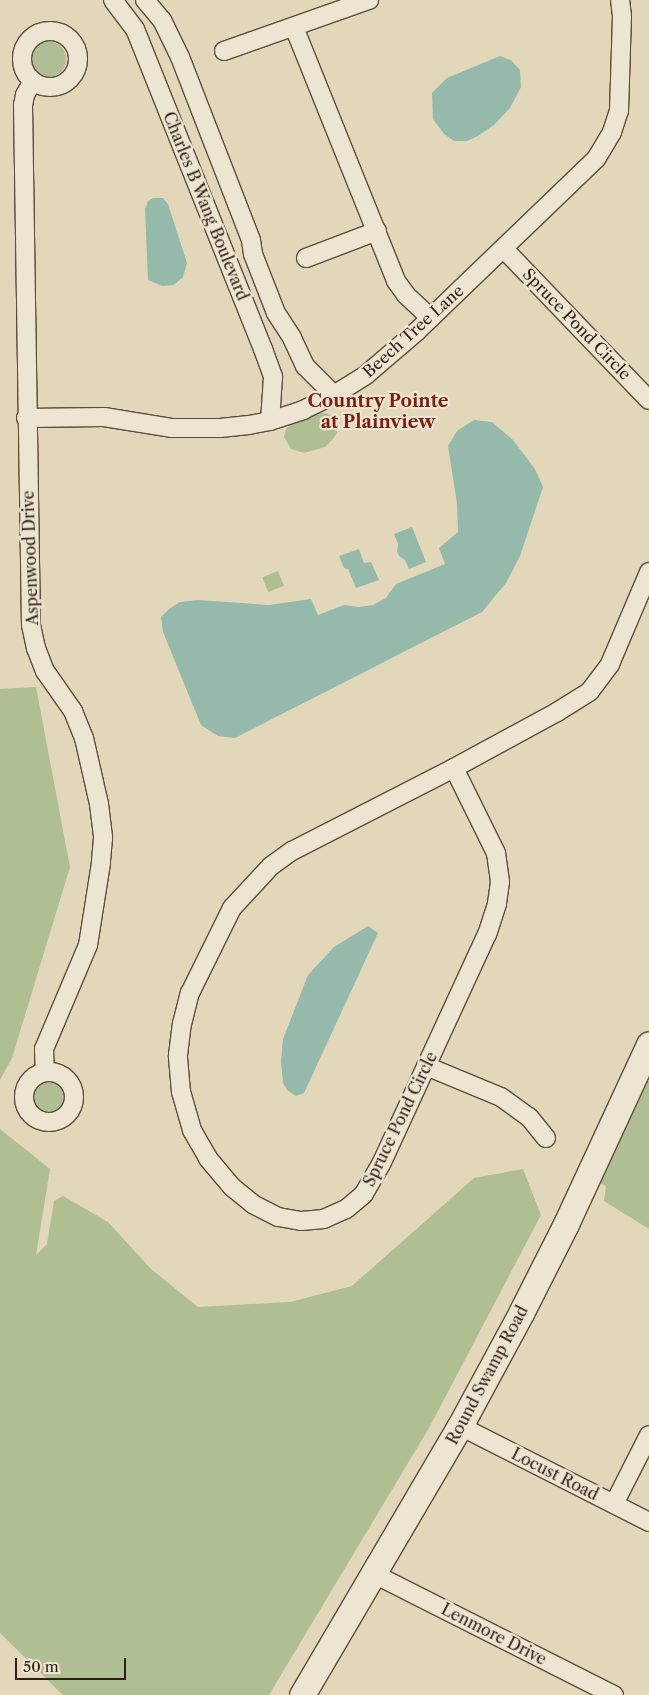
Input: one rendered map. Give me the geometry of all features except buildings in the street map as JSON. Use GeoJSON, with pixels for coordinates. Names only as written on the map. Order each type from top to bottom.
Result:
{"type":"FeatureCollection","features":[{"type":"Feature","properties":{"kind":"main road","name":"Round Swamp Road"},"geometry":{"type":"LineString","coordinates":[[302,1695],[460,1426],[562,1232],[649,1044]]}},
{"type":"Feature","properties":{"kind":"street","name":"Charles B Wang Boulevard"},"geometry":{"type":"LineString","coordinates":[[113,0],[135,29],[263,350],[273,377],[270,422]]}},
{"type":"Feature","properties":{"kind":"street","name":"Charles B Wang Boulevard"},"geometry":{"type":"LineString","coordinates":[[145,0],[162,20],[180,56],[251,240],[253,254],[276,313],[292,338],[305,366],[334,395]]}},
{"type":"Feature","properties":{"kind":"street"},"geometry":{"type":"LineString","coordinates":[[224,51],[369,0]]}},
{"type":"Feature","properties":{"kind":"street","name":"Beech Tree Lane"},"geometry":{"type":"LineString","coordinates":[[26,418],[104,417],[171,428],[220,428],[270,422],[304,410],[334,395],[383,361],[431,318],[596,159],[612,132],[619,111],[622,16],[620,0]]}},
{"type":"Feature","properties":{"kind":"street"},"geometry":{"type":"LineString","coordinates":[[294,27],[396,281],[406,295],[431,318]]}},
{"type":"Feature","properties":{"kind":"street","name":"Aspenwood Drive"},"geometry":{"type":"LineString","coordinates":[[33,81],[24,95],[23,105],[26,418],[31,625],[36,648],[45,671],[73,711],[84,738],[99,804],[103,838],[102,863],[88,946],[44,1049],[45,1072]]}},
{"type":"Feature","properties":{"kind":"street"},"geometry":{"type":"LineString","coordinates":[[306,258],[377,231]]}},
{"type":"Feature","properties":{"kind":"street","name":"Spruce Pond Circle"},"geometry":{"type":"LineString","coordinates":[[504,248],[649,400]]}},
{"type":"Feature","properties":{"kind":"street","name":"Spruce Pond Circle"},"geometry":{"type":"LineString","coordinates":[[454,768],[496,853],[500,882],[497,904],[487,934],[381,1164],[364,1194],[346,1209],[324,1219],[301,1221],[278,1217],[253,1204],[232,1187],[208,1158],[192,1130],[181,1092],[178,1055],[182,1024],[190,993],[232,908],[251,885],[271,866],[292,851],[454,768],[557,712],[590,691],[610,664],[649,572]]}},
{"type":"Feature","properties":{"kind":"street"},"geometry":{"type":"LineString","coordinates":[[426,1066],[501,1097],[529,1117],[546,1138]]}},
{"type":"Feature","properties":{"kind":"street","name":"Locust Road"},"geometry":{"type":"LineString","coordinates":[[460,1426],[649,1522]]}},
{"type":"Feature","properties":{"kind":"street"},"geometry":{"type":"LineString","coordinates":[[614,1504],[649,1435]]}},
{"type":"Feature","properties":{"kind":"street","name":"Lenmore Drive"},"geometry":{"type":"LineString","coordinates":[[374,1574],[614,1695]]}},
{"type":"Feature","properties":{"kind":"shaded area"},"geometry":{"type":"Polygon","coordinates":[[[48,41],[60,47],[66,59],[60,71],[48,77],[36,71],[30,59],[36,47],[48,41]]]}},
{"type":"Feature","properties":{"kind":"shaded area"},"geometry":{"type":"Polygon","coordinates":[[[500,56],[511,60],[520,70],[521,87],[510,108],[494,125],[478,136],[467,141],[454,141],[444,134],[433,119],[432,93],[447,78],[500,56]]]}},
{"type":"Feature","properties":{"kind":"shaded area"},"geometry":{"type":"Polygon","coordinates":[[[153,198],[163,198],[168,204],[187,263],[183,277],[174,285],[162,286],[148,280],[145,209],[148,201],[153,198]]]}},
{"type":"Feature","properties":{"kind":"shaded area"},"geometry":{"type":"Polygon","coordinates":[[[320,413],[327,413],[336,420],[337,433],[333,439],[325,447],[304,453],[291,449],[284,437],[286,429],[291,424],[320,413]]]}},
{"type":"Feature","properties":{"kind":"shaded area"},"geometry":{"type":"Polygon","coordinates":[[[474,420],[492,422],[513,440],[535,469],[543,487],[520,556],[506,583],[482,612],[235,738],[218,736],[201,725],[163,632],[161,617],[180,602],[198,600],[269,605],[311,599],[318,615],[344,605],[359,607],[373,605],[386,598],[396,584],[445,564],[439,548],[458,532],[457,504],[448,446],[457,431],[474,420]]]}},
{"type":"Feature","properties":{"kind":"shaded area"},"geometry":{"type":"Polygon","coordinates":[[[412,527],[426,562],[409,569],[405,560],[399,556],[397,551],[398,544],[394,534],[412,527]]]}},
{"type":"Feature","properties":{"kind":"shaded area"},"geometry":{"type":"Polygon","coordinates":[[[359,549],[364,563],[371,562],[379,580],[356,588],[348,569],[344,568],[339,556],[359,549]]]}},
{"type":"Feature","properties":{"kind":"shaded area"},"geometry":{"type":"Polygon","coordinates":[[[278,571],[284,586],[268,592],[262,577],[278,571]]]}},
{"type":"Feature","properties":{"kind":"shaded area"},"geometry":{"type":"Polygon","coordinates":[[[36,687],[70,867],[12,1058],[0,1080],[0,689],[36,687]]]}},
{"type":"Feature","properties":{"kind":"shaded area"},"geometry":{"type":"Polygon","coordinates":[[[368,926],[378,933],[304,1093],[296,1096],[287,1090],[283,1083],[281,1061],[283,1039],[308,975],[334,947],[368,926]]]}},
{"type":"Feature","properties":{"kind":"shaded area"},"geometry":{"type":"Polygon","coordinates":[[[649,1049],[649,1229],[604,1201],[606,1186],[590,1178],[649,1049]]]}},
{"type":"Feature","properties":{"kind":"shaded area"},"geometry":{"type":"Polygon","coordinates":[[[49,1081],[61,1086],[66,1098],[61,1110],[49,1115],[37,1110],[32,1098],[37,1086],[49,1081]]]}},
{"type":"Feature","properties":{"kind":"shaded area"},"geometry":{"type":"Polygon","coordinates":[[[0,1129],[50,1169],[36,1255],[47,1244],[54,1201],[63,1196],[108,1222],[151,1269],[198,1307],[290,1302],[352,1286],[474,1178],[523,1169],[541,1215],[429,1428],[269,1695],[63,1695],[0,1633],[0,1129]]]}},
{"type":"Feature","properties":{"kind":"district","name":"Country Pointe at Plainview"},"geometry":{"type":"Point","coordinates":[378,412]}}]}
